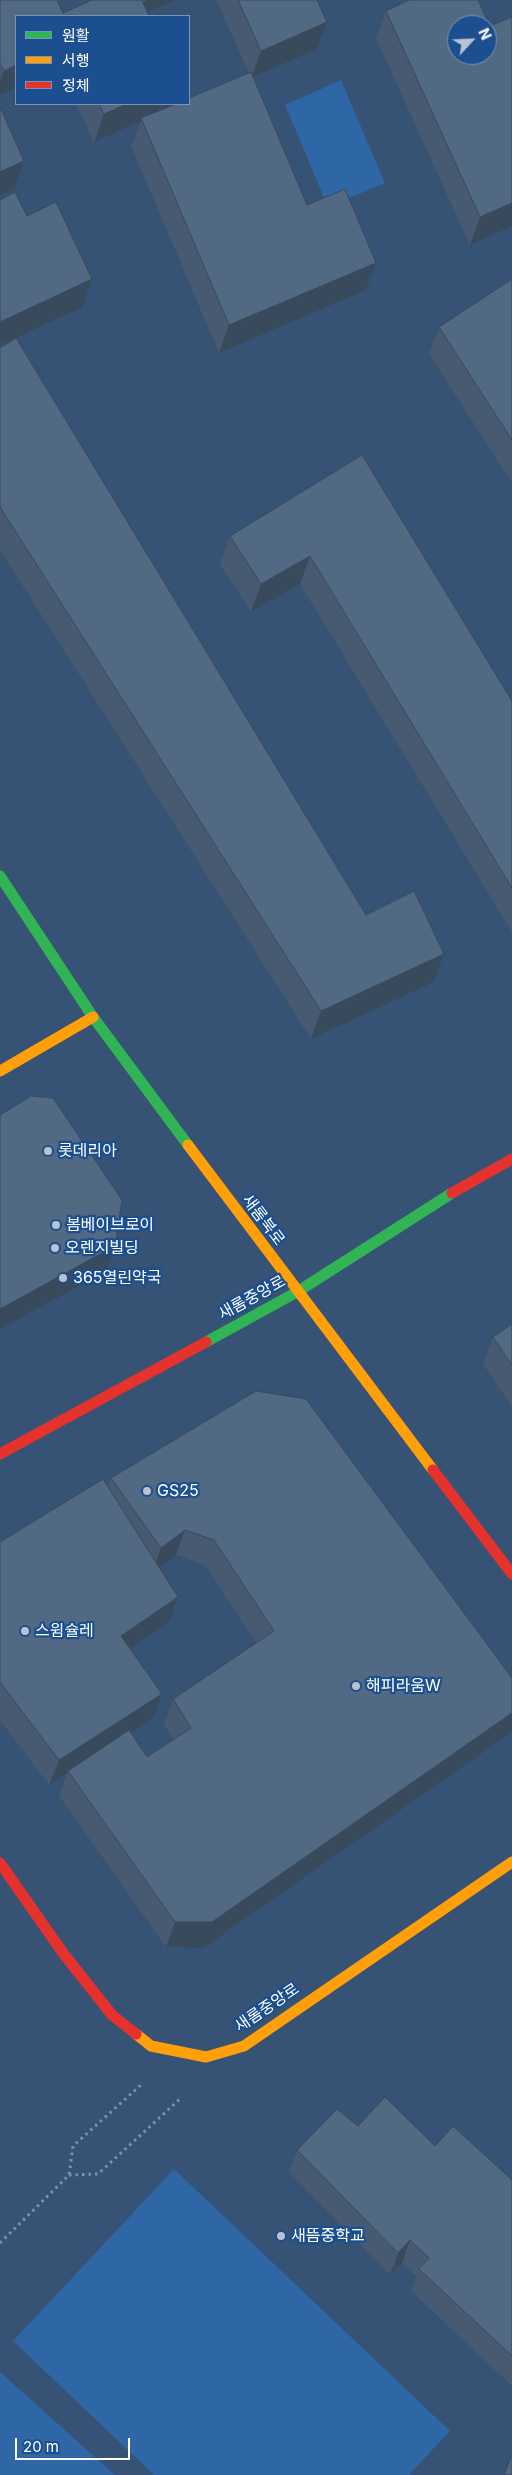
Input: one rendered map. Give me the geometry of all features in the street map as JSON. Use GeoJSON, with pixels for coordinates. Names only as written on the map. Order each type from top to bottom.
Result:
{"type":"FeatureCollection","features":[{"type":"Feature","properties":{"kind":"street","name":"새롬북로"},"geometry":{"type":"LineString","coordinates":[[0,876],[92,1017],[297,1292],[512,1574]]}},
{"type":"Feature","properties":{"kind":"street"},"geometry":{"type":"LineString","coordinates":[[0,1071],[92,1017]]}},
{"type":"Feature","properties":{"kind":"street","name":"새롬중앙로"},"geometry":{"type":"LineString","coordinates":[[0,1454],[297,1292],[416,1214],[512,1159]]}},
{"type":"Feature","properties":{"kind":"street","name":"새롬중앙로"},"geometry":{"type":"LineString","coordinates":[[0,1863],[63,1953],[112,2015],[151,2046],[206,2057],[244,2046],[512,1862]]}},
{"type":"Feature","properties":{"kind":"path"},"geometry":{"type":"LineString","coordinates":[[0,2243],[69,2175],[73,2146],[142,2084]]}},
{"type":"Feature","properties":{"kind":"path"},"geometry":{"type":"LineString","coordinates":[[69,2175],[98,2174],[181,2098]]}},
{"type":"Feature","properties":{"kind":"shaded area"},"geometry":{"type":"Polygon","coordinates":[[[341,80],[385,183],[328,207],[285,105],[341,80]]]}},
{"type":"Feature","properties":{"kind":"shaded area"},"geometry":{"type":"Polygon","coordinates":[[[174,2169],[450,2431],[409,2475],[154,2475],[13,2341],[174,2169]]]}},
{"type":"Feature","properties":{"kind":"shaded area"},"geometry":{"type":"Polygon","coordinates":[[[0,2372],[115,2475],[0,2475],[0,2372]]]}},
{"type":"Feature","properties":{"kind":"building"},"geometry":{"type":"Polygon","coordinates":[[[0,0],[57,0],[63,13],[92,0],[142,0],[149,15],[15,15],[15,66],[4,71],[0,63],[0,0]]]}},
{"type":"Feature","properties":{"kind":"building"},"geometry":{"type":"Polygon","coordinates":[[[238,0],[317,0],[327,22],[261,51],[238,0]]]}},
{"type":"Feature","properties":{"kind":"building"},"geometry":{"type":"Polygon","coordinates":[[[409,0],[478,0],[485,15],[447,15],[447,65],[497,65],[497,23],[512,17],[512,203],[480,217],[386,11],[409,0]]]}},
{"type":"Feature","properties":{"kind":"building"},"geometry":{"type":"Polygon","coordinates":[[[251,72],[307,205],[345,189],[376,263],[229,325],[141,118],[174,105],[190,105],[190,98],[251,72]]]}},
{"type":"Feature","properties":{"kind":"building"},"geometry":{"type":"Polygon","coordinates":[[[100,105],[125,105],[104,114],[100,105]]]}},
{"type":"Feature","properties":{"kind":"building"},"geometry":{"type":"Polygon","coordinates":[[[0,107],[24,161],[0,172],[0,107]]]}},
{"type":"Feature","properties":{"kind":"building"},"geometry":{"type":"Polygon","coordinates":[[[15,192],[27,216],[56,202],[92,279],[0,322],[0,200],[15,192]]]}},
{"type":"Feature","properties":{"kind":"building"},"geometry":{"type":"Polygon","coordinates":[[[512,279],[512,440],[439,327],[512,279]]]}},
{"type":"Feature","properties":{"kind":"building"},"geometry":{"type":"Polygon","coordinates":[[[16,338],[366,915],[414,891],[444,954],[321,1011],[0,507],[0,348],[16,338]]]}},
{"type":"Feature","properties":{"kind":"building"},"geometry":{"type":"Polygon","coordinates":[[[362,455],[512,701],[512,888],[310,556],[261,584],[230,536],[362,455]]]}},
{"type":"Feature","properties":{"kind":"building","name":"오렌지빌딩"},"geometry":{"type":"Polygon","coordinates":[[[31,1096],[53,1098],[122,1200],[115,1246],[0,1309],[0,1115],[31,1096]]]}},
{"type":"Feature","properties":{"kind":"building"},"geometry":{"type":"Polygon","coordinates":[[[512,1324],[512,1365],[493,1337],[512,1324]]]}},
{"type":"Feature","properties":{"kind":"building","name":"해피라움W"},"geometry":{"type":"Polygon","coordinates":[[[256,1391],[306,1399],[512,1678],[512,1713],[212,1922],[175,1922],[68,1771],[129,1730],[147,1757],[191,1728],[173,1699],[274,1631],[214,1540],[185,1530],[161,1548],[111,1478],[256,1391]]]}},
{"type":"Feature","properties":{"kind":"building"},"geometry":{"type":"Polygon","coordinates":[[[103,1479],[178,1597],[121,1636],[162,1694],[59,1760],[0,1682],[0,1542],[103,1479]]]}},
{"type":"Feature","properties":{"kind":"building"},"geometry":{"type":"Polygon","coordinates":[[[385,2097],[435,2146],[453,2126],[512,2180],[512,2356],[419,2269],[429,2258],[410,2240],[398,2253],[297,2150],[337,2109],[358,2126],[385,2097]]]}},
{"type":"Feature","properties":{"kind":"building"},"geometry":{"type":"Polygon","coordinates":[[[512,2454],[512,2475],[504,2475],[512,2454]]]}},
{"type":"Feature","properties":{"kind":"traffic: fast"},"geometry":{"type":"LineString","coordinates":[[0,876],[93,1017],[188,1145]]}},
{"type":"Feature","properties":{"kind":"traffic: fast"},"geometry":{"type":"LineString","coordinates":[[206,1342],[297,1292],[452,1193]]}},
{"type":"Feature","properties":{"kind":"traffic: slow"},"geometry":{"type":"LineString","coordinates":[[0,1071],[93,1017]]}},
{"type":"Feature","properties":{"kind":"traffic: slow"},"geometry":{"type":"LineString","coordinates":[[188,1145],[433,1470]]}},
{"type":"Feature","properties":{"kind":"traffic: slow"},"geometry":{"type":"LineString","coordinates":[[136,2034],[151,2046],[206,2057],[244,2046],[512,1862]]}},
{"type":"Feature","properties":{"kind":"traffic: jam"},"geometry":{"type":"LineString","coordinates":[[452,1193],[512,1159]]}},
{"type":"Feature","properties":{"kind":"traffic: jam"},"geometry":{"type":"LineString","coordinates":[[0,1454],[206,1342]]}},
{"type":"Feature","properties":{"kind":"traffic: jam"},"geometry":{"type":"LineString","coordinates":[[433,1470],[512,1574]]}},
{"type":"Feature","properties":{"kind":"traffic: jam"},"geometry":{"type":"LineString","coordinates":[[0,1863],[63,1953],[112,2015],[136,2034]]}},
{"type":"Feature","properties":{"kind":"place","name":"롯데리아"},"geometry":{"type":"Point","coordinates":[48,1151]}},
{"type":"Feature","properties":{"kind":"place","name":"봄베이브로이"},"geometry":{"type":"Point","coordinates":[56,1225]}},
{"type":"Feature","properties":{"kind":"place","name":"오렌지빌딩"},"geometry":{"type":"Point","coordinates":[55,1248]}},
{"type":"Feature","properties":{"kind":"place","name":"365열린약국"},"geometry":{"type":"Point","coordinates":[63,1278]}},
{"type":"Feature","properties":{"kind":"place","name":"GS25"},"geometry":{"type":"Point","coordinates":[147,1491]}},
{"type":"Feature","properties":{"kind":"place","name":"스윔슐레"},"geometry":{"type":"Point","coordinates":[25,1631]}},
{"type":"Feature","properties":{"kind":"place","name":"해피라움W"},"geometry":{"type":"Point","coordinates":[356,1686]}},
{"type":"Feature","properties":{"kind":"place","name":"새뜸중학교"},"geometry":{"type":"Point","coordinates":[281,2236]}}]}
